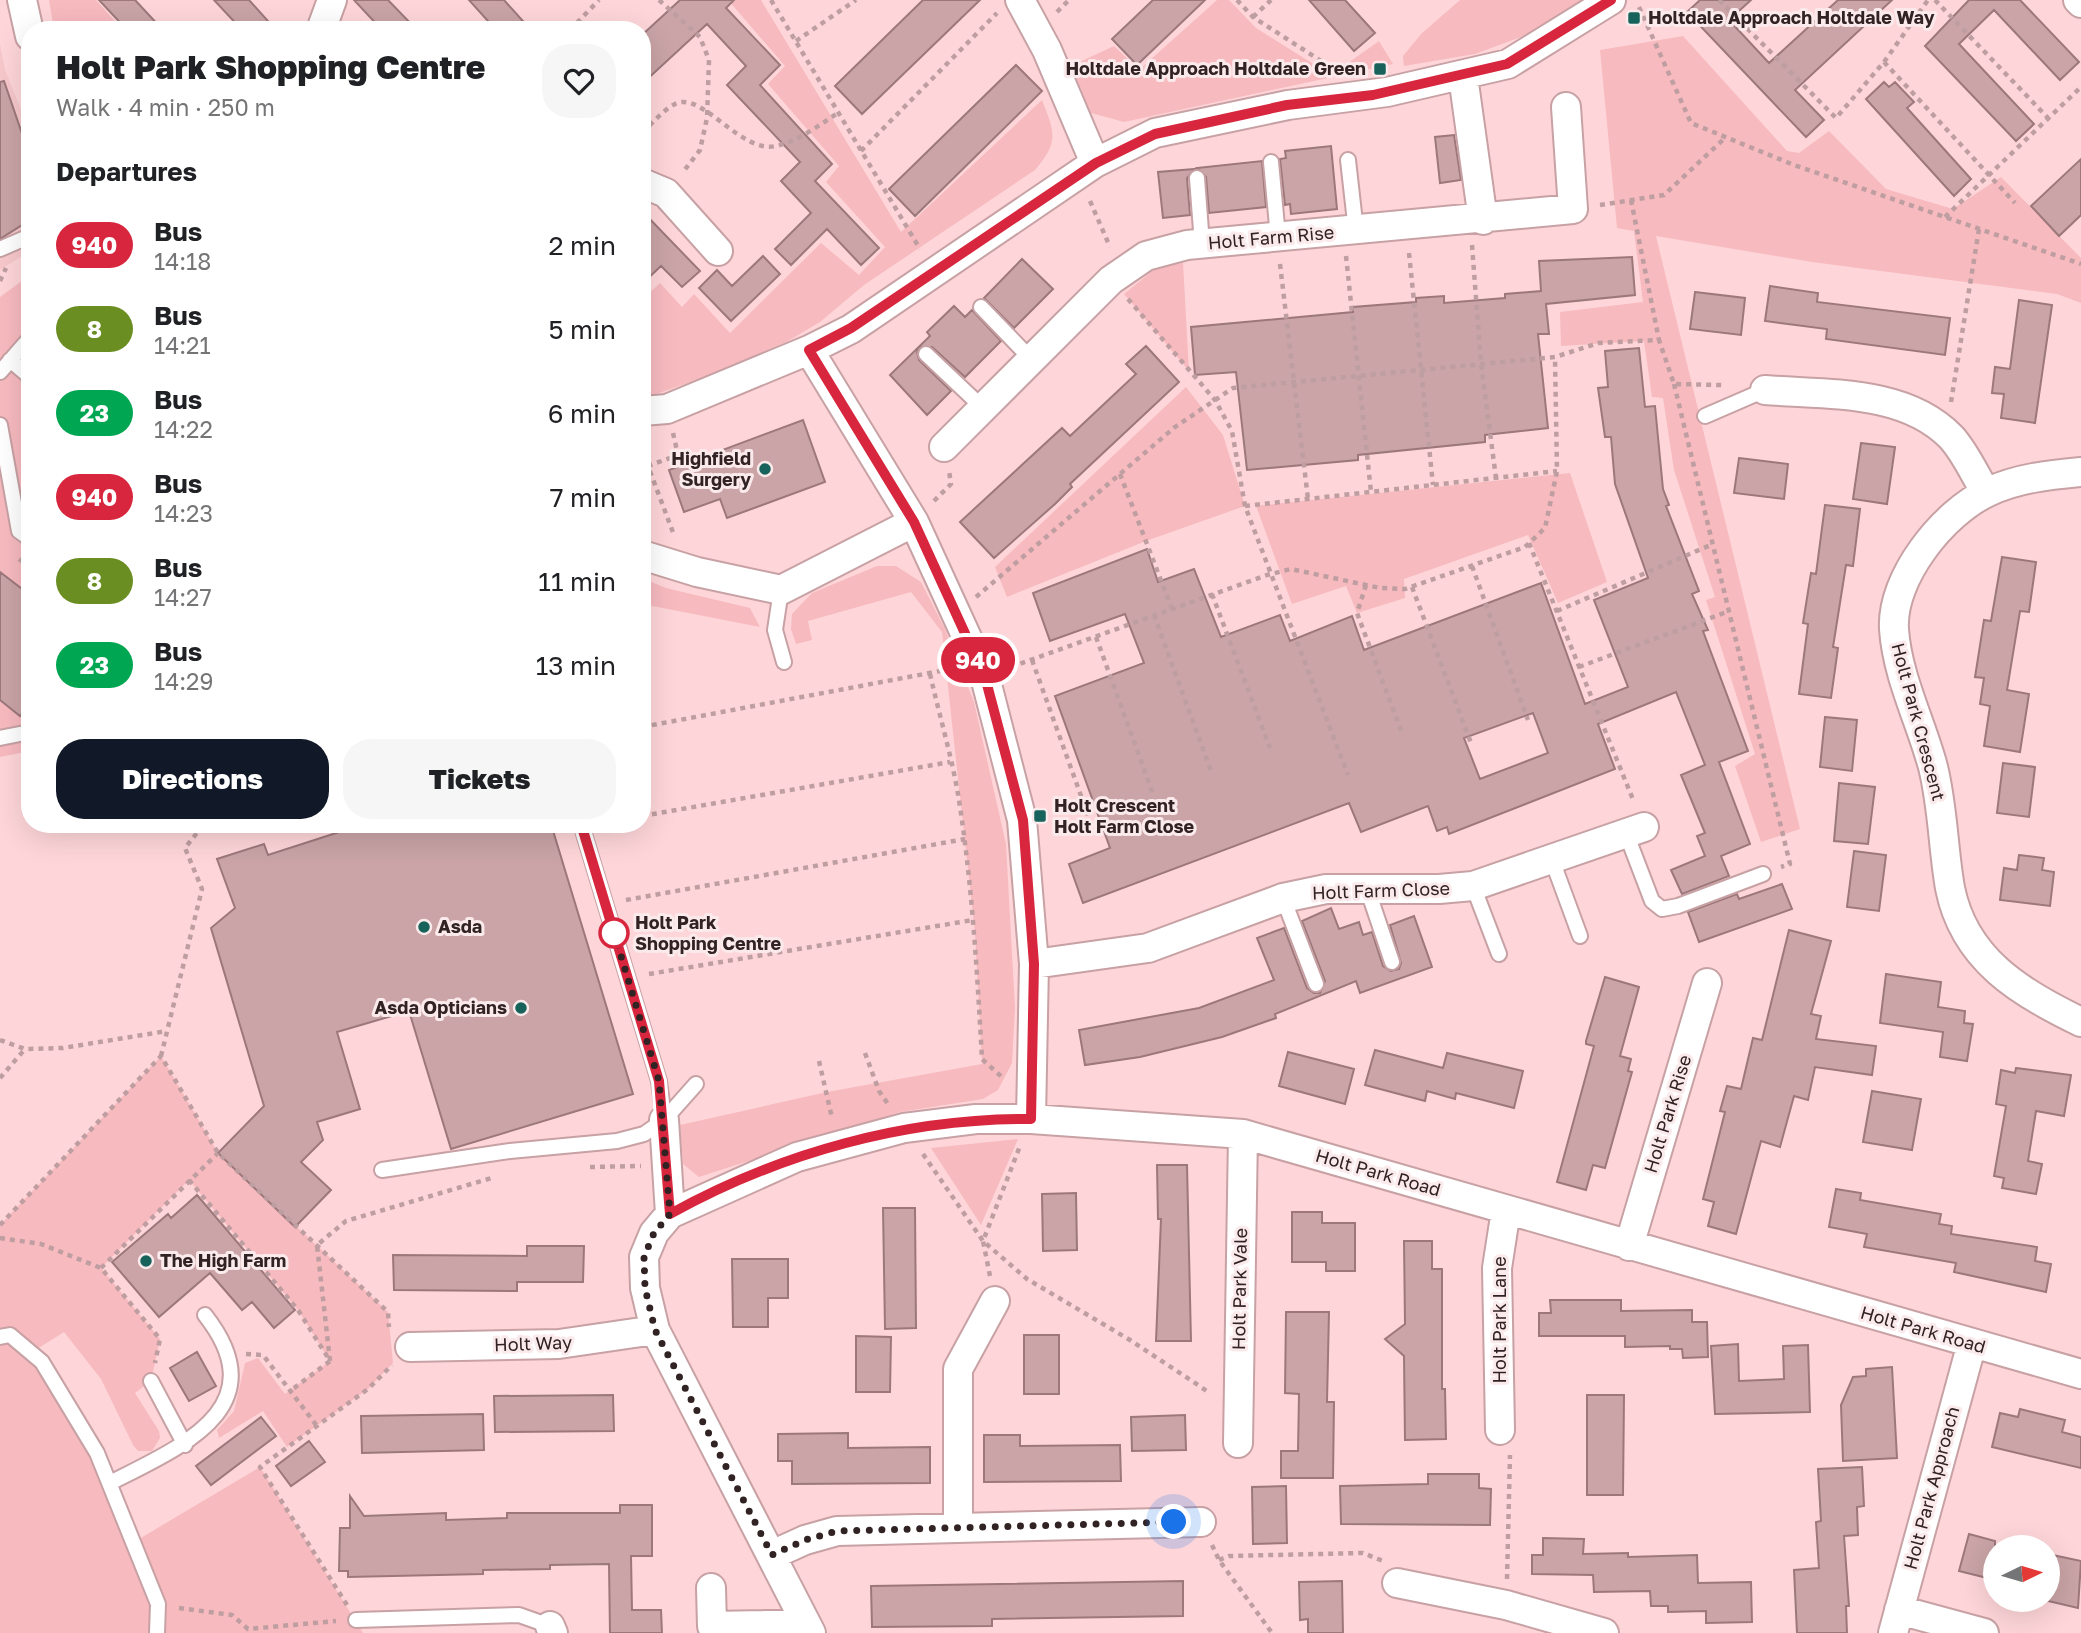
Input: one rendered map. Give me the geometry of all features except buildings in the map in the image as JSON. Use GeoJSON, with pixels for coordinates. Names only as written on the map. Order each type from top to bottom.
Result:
{"type":"FeatureCollection","features":[{"type":"Feature","properties":{"kind":"street"},"geometry":{"type":"LineString","coordinates":[[22,0],[27,21]]}},
{"type":"Feature","properties":{"kind":"street"},"geometry":{"type":"LineString","coordinates":[[324,21],[332,0]]}},
{"type":"Feature","properties":{"kind":"street"},"geometry":{"type":"LineString","coordinates":[[655,410],[809,350],[851,328],[1087,168],[1155,134],[1287,105],[1373,95],[1507,64],[1611,0]]}},
{"type":"Feature","properties":{"kind":"street"},"geometry":{"type":"LineString","coordinates":[[1011,5],[1047,50],[1087,168]]}},
{"type":"Feature","properties":{"kind":"street"},"geometry":{"type":"LineString","coordinates":[[1463,76],[1477,221]]}},
{"type":"Feature","properties":{"kind":"street"},"geometry":{"type":"LineString","coordinates":[[1566,107],[1573,209]]}},
{"type":"Feature","properties":{"kind":"street"},"geometry":{"type":"LineString","coordinates":[[654,188],[718,251]]}},
{"type":"Feature","properties":{"kind":"street","name":"Holt Farm Rise"},"geometry":{"type":"LineString","coordinates":[[944,447],[1116,277],[1146,256],[1202,244],[1477,221],[1573,209]]}},
{"type":"Feature","properties":{"kind":"street"},"geometry":{"type":"LineString","coordinates":[[809,350],[914,522],[982,670],[1023,820],[1034,964],[1031,1111]]}},
{"type":"Feature","properties":{"kind":"street"},"geometry":{"type":"LineString","coordinates":[[1765,390],[1889,402],[1919,414],[1951,438],[1986,493]]}},
{"type":"Feature","properties":{"kind":"street","name":"Holt Park Crescent"},"geometry":{"type":"LineString","coordinates":[[2081,472],[2039,476],[1986,493],[1944,525],[1902,581],[1895,606],[1894,631],[1904,674],[1933,768],[1941,805],[1950,887],[1957,914],[1972,943],[1999,974],[2037,1001],[2081,1022]]}},
{"type":"Feature","properties":{"kind":"street"},"geometry":{"type":"LineString","coordinates":[[654,559],[781,590],[914,522]]}},
{"type":"Feature","properties":{"kind":"street","name":"Holt Farm Close"},"geometry":{"type":"LineString","coordinates":[[1034,964],[1148,948],[1283,898],[1326,889],[1439,889],[1473,886],[1635,830]]}},
{"type":"Feature","properties":{"kind":"street","name":"Holt Park Rise"},"geometry":{"type":"LineString","coordinates":[[1629,1246],[1707,983]]}},
{"type":"Feature","properties":{"kind":"street","name":"Holt Park Road"},"geometry":{"type":"LineString","coordinates":[[670,1214],[797,1157],[904,1128],[1031,1111],[1243,1134],[2081,1374]]}},
{"type":"Feature","properties":{"kind":"street"},"geometry":{"type":"LineString","coordinates":[[664,1120],[670,1214],[654,1233],[644,1257],[645,1288],[655,1330],[809,1628],[712,1626],[711,1588]]}},
{"type":"Feature","properties":{"kind":"street","name":"Holt Park Vale"},"geometry":{"type":"LineString","coordinates":[[1238,1443],[1243,1134]]}},
{"type":"Feature","properties":{"kind":"street","name":"Holt Park Lane"},"geometry":{"type":"LineString","coordinates":[[1500,1430],[1497,1268],[1506,1210]]}},
{"type":"Feature","properties":{"kind":"street"},"geometry":{"type":"LineString","coordinates":[[958,1526],[958,1369],[995,1301]]}},
{"type":"Feature","properties":{"kind":"street","name":"Holt Way"},"geometry":{"type":"LineString","coordinates":[[400,1342],[559,1344],[655,1330]]}},
{"type":"Feature","properties":{"kind":"street","name":"Holt Park Approach"},"geometry":{"type":"LineString","coordinates":[[1896,1621],[1972,1343]]}},
{"type":"Feature","properties":{"kind":"street"},"geometry":{"type":"LineString","coordinates":[[772,1555],[805,1540],[837,1531],[1201,1522]]}},
{"type":"Feature","properties":{"kind":"street"},"geometry":{"type":"LineString","coordinates":[[1397,1583],[1506,1605],[1604,1633]]}},
{"type":"Feature","properties":{"kind":"street"},"geometry":{"type":"LineString","coordinates":[[1896,1621],[1984,1633]]}},
{"type":"Feature","properties":{"kind":"lane"},"geometry":{"type":"LineString","coordinates":[[1348,160],[1350,231]]}},
{"type":"Feature","properties":{"kind":"lane"},"geometry":{"type":"LineString","coordinates":[[1271,162],[1278,237]]}},
{"type":"Feature","properties":{"kind":"lane"},"geometry":{"type":"LineString","coordinates":[[1197,178],[1202,244]]}},
{"type":"Feature","properties":{"kind":"lane"},"geometry":{"type":"LineString","coordinates":[[0,249],[21,240]]}},
{"type":"Feature","properties":{"kind":"lane"},"geometry":{"type":"LineString","coordinates":[[981,307],[1032,360]]}},
{"type":"Feature","properties":{"kind":"lane"},"geometry":{"type":"LineString","coordinates":[[0,372],[21,348]]}},
{"type":"Feature","properties":{"kind":"lane"},"geometry":{"type":"LineString","coordinates":[[926,354],[983,408]]}},
{"type":"Feature","properties":{"kind":"lane"},"geometry":{"type":"LineString","coordinates":[[10,360],[21,369]]}},
{"type":"Feature","properties":{"kind":"lane"},"geometry":{"type":"LineString","coordinates":[[1705,416],[1765,390]]}},
{"type":"Feature","properties":{"kind":"lane"},"geometry":{"type":"LineString","coordinates":[[0,425],[21,532]]}},
{"type":"Feature","properties":{"kind":"lane"},"geometry":{"type":"LineString","coordinates":[[781,590],[775,630],[784,662]]}},
{"type":"Feature","properties":{"kind":"lane"},"geometry":{"type":"LineString","coordinates":[[0,738],[21,734]]}},
{"type":"Feature","properties":{"kind":"lane"},"geometry":{"type":"LineString","coordinates":[[1635,830],[1652,901],[1661,909],[1678,906],[1763,874]]}},
{"type":"Feature","properties":{"kind":"lane"},"geometry":{"type":"LineString","coordinates":[[584,833],[659,1081],[664,1120]]}},
{"type":"Feature","properties":{"kind":"lane"},"geometry":{"type":"LineString","coordinates":[[1552,860],[1580,936]]}},
{"type":"Feature","properties":{"kind":"lane"},"geometry":{"type":"LineString","coordinates":[[1473,886],[1499,954]]}},
{"type":"Feature","properties":{"kind":"lane"},"geometry":{"type":"LineString","coordinates":[[1367,888],[1392,962]]}},
{"type":"Feature","properties":{"kind":"lane"},"geometry":{"type":"LineString","coordinates":[[1283,898],[1317,984]]}},
{"type":"Feature","properties":{"kind":"lane"},"geometry":{"type":"LineString","coordinates":[[382,1170],[510,1151],[617,1141],[644,1134],[664,1120],[696,1084]]}},
{"type":"Feature","properties":{"kind":"lane"},"geometry":{"type":"LineString","coordinates":[[110,1483],[185,1445],[214,1420],[226,1398],[230,1376],[227,1352],[205,1315]]}},
{"type":"Feature","properties":{"kind":"lane"},"geometry":{"type":"LineString","coordinates":[[0,1337],[10,1335],[41,1362],[97,1453],[158,1604],[157,1633]]}},
{"type":"Feature","properties":{"kind":"lane"},"geometry":{"type":"LineString","coordinates":[[151,1381],[185,1445]]}},
{"type":"Feature","properties":{"kind":"lane"},"geometry":{"type":"LineString","coordinates":[[356,1620],[519,1615],[551,1629]]}},
{"type":"Feature","properties":{"kind":"path"},"geometry":{"type":"LineString","coordinates":[[579,21],[599,0]]}},
{"type":"Feature","properties":{"kind":"path"},"geometry":{"type":"LineString","coordinates":[[654,188],[700,150],[708,112],[709,61],[700,37],[659,0]]}},
{"type":"Feature","properties":{"kind":"path"},"geometry":{"type":"LineString","coordinates":[[771,0],[933,272]]}},
{"type":"Feature","properties":{"kind":"path"},"geometry":{"type":"LineString","coordinates":[[796,41],[856,0]]}},
{"type":"Feature","properties":{"kind":"path"},"geometry":{"type":"LineString","coordinates":[[1237,0],[1254,17],[1373,95]]}},
{"type":"Feature","properties":{"kind":"path"},"geometry":{"type":"LineString","coordinates":[[1254,17],[1271,0]]}},
{"type":"Feature","properties":{"kind":"path"},"geometry":{"type":"LineString","coordinates":[[1636,0],[1691,122],[1794,165],[2081,264]]}},
{"type":"Feature","properties":{"kind":"path"},"geometry":{"type":"LineString","coordinates":[[1719,0],[1836,118],[1884,62],[1928,0]]}},
{"type":"Feature","properties":{"kind":"path"},"geometry":{"type":"LineString","coordinates":[[1935,0],[2049,118]]}},
{"type":"Feature","properties":{"kind":"path"},"geometry":{"type":"LineString","coordinates":[[861,151],[1011,5]]}},
{"type":"Feature","properties":{"kind":"path"},"geometry":{"type":"LineString","coordinates":[[1884,62],[2015,202]]}},
{"type":"Feature","properties":{"kind":"path"},"geometry":{"type":"LineString","coordinates":[[1945,217],[2081,87]]}},
{"type":"Feature","properties":{"kind":"path"},"geometry":{"type":"LineString","coordinates":[[651,124],[676,103],[690,102],[708,112],[723,127],[746,140],[773,147],[796,139],[838,113]]}},
{"type":"Feature","properties":{"kind":"path"},"geometry":{"type":"LineString","coordinates":[[1573,209],[1664,195],[1726,137]]}},
{"type":"Feature","properties":{"kind":"path"},"geometry":{"type":"LineString","coordinates":[[1087,168],[1116,277],[1214,400],[1232,431],[1245,506],[1273,573],[1348,775]]}},
{"type":"Feature","properties":{"kind":"path"},"geometry":{"type":"LineString","coordinates":[[1631,200],[1659,340],[1674,384],[1790,864],[1763,874]]}},
{"type":"Feature","properties":{"kind":"path"},"geometry":{"type":"LineString","coordinates":[[1477,221],[1481,363],[1496,478]]}},
{"type":"Feature","properties":{"kind":"path"},"geometry":{"type":"LineString","coordinates":[[1406,227],[1433,485]]}},
{"type":"Feature","properties":{"kind":"path"},"geometry":{"type":"LineString","coordinates":[[1951,438],[1950,406],[1979,229]]}},
{"type":"Feature","properties":{"kind":"path"},"geometry":{"type":"LineString","coordinates":[[1350,231],[1358,375],[1371,492]]}},
{"type":"Feature","properties":{"kind":"path"},"geometry":{"type":"LineString","coordinates":[[1278,237],[1292,382],[1308,499]]}},
{"type":"Feature","properties":{"kind":"path"},"geometry":{"type":"LineString","coordinates":[[957,614],[1175,427],[1233,387],[1555,356],[1599,343],[1659,340]]}},
{"type":"Feature","properties":{"kind":"path"},"geometry":{"type":"LineString","coordinates":[[651,725],[930,674],[982,670],[1031,660],[1212,594],[1291,569],[1366,585],[1405,589],[1529,543],[1545,528],[1557,471],[1555,356]]}},
{"type":"Feature","properties":{"kind":"path"},"geometry":{"type":"LineString","coordinates":[[1674,384],[1765,390]]}},
{"type":"Feature","properties":{"kind":"path"},"geometry":{"type":"LineString","coordinates":[[651,465],[678,454],[655,410]]}},
{"type":"Feature","properties":{"kind":"path"},"geometry":{"type":"LineString","coordinates":[[914,522],[951,484],[944,447]]}},
{"type":"Feature","properties":{"kind":"path"},"geometry":{"type":"LineString","coordinates":[[1245,506],[1557,471]]}},
{"type":"Feature","properties":{"kind":"path"},"geometry":{"type":"LineString","coordinates":[[651,474],[675,538],[654,559]]}},
{"type":"Feature","properties":{"kind":"path"},"geometry":{"type":"LineString","coordinates":[[1120,474],[1172,609]]}},
{"type":"Feature","properties":{"kind":"path"},"geometry":{"type":"LineString","coordinates":[[1529,543],[1579,667],[1635,830]]}},
{"type":"Feature","properties":{"kind":"path"},"geometry":{"type":"LineString","coordinates":[[1557,611],[1713,544]]}},
{"type":"Feature","properties":{"kind":"path"},"geometry":{"type":"LineString","coordinates":[[1472,566],[1528,720]]}},
{"type":"Feature","properties":{"kind":"path"},"geometry":{"type":"LineString","coordinates":[[1366,585],[1357,613],[1402,733]]}},
{"type":"Feature","properties":{"kind":"path"},"geometry":{"type":"LineString","coordinates":[[1412,587],[1471,743]]}},
{"type":"Feature","properties":{"kind":"path"},"geometry":{"type":"LineString","coordinates":[[1212,594],[1270,748]]}},
{"type":"Feature","properties":{"kind":"path"},"geometry":{"type":"LineString","coordinates":[[1579,667],[1729,611]]}},
{"type":"Feature","properties":{"kind":"path"},"geometry":{"type":"LineString","coordinates":[[1154,615],[1211,771]]}},
{"type":"Feature","properties":{"kind":"path"},"geometry":{"type":"LineString","coordinates":[[1096,637],[1153,794]]}},
{"type":"Feature","properties":{"kind":"path"},"geometry":{"type":"LineString","coordinates":[[1031,660],[1088,818]]}},
{"type":"Feature","properties":{"kind":"path"},"geometry":{"type":"LineString","coordinates":[[930,674],[965,839],[982,1059],[1031,1111],[983,1241],[995,1301]]}},
{"type":"Feature","properties":{"kind":"path"},"geometry":{"type":"LineString","coordinates":[[651,814],[950,762]]}},
{"type":"Feature","properties":{"kind":"path"},"geometry":{"type":"LineString","coordinates":[[0,1225],[160,1056],[202,889],[185,848],[197,833]]}},
{"type":"Feature","properties":{"kind":"path"},"geometry":{"type":"LineString","coordinates":[[605,904],[965,839]]}},
{"type":"Feature","properties":{"kind":"path"},"geometry":{"type":"LineString","coordinates":[[627,977],[973,920]]}},
{"type":"Feature","properties":{"kind":"path"},"geometry":{"type":"LineString","coordinates":[[0,1040],[25,1049],[101,1043],[167,1031]]}},
{"type":"Feature","properties":{"kind":"path"},"geometry":{"type":"LineString","coordinates":[[0,1078],[25,1049]]}},
{"type":"Feature","properties":{"kind":"path"},"geometry":{"type":"LineString","coordinates":[[865,1053],[879,1091],[983,1241],[1027,1279],[1130,1340],[1238,1410]]}},
{"type":"Feature","properties":{"kind":"path"},"geometry":{"type":"LineString","coordinates":[[158,1604],[232,1615],[247,1631],[356,1620],[260,1467],[368,1389],[400,1342],[388,1312],[218,1153],[160,1056]]}},
{"type":"Feature","properties":{"kind":"path"},"geometry":{"type":"LineString","coordinates":[[819,1061],[839,1146]]}},
{"type":"Feature","properties":{"kind":"path"},"geometry":{"type":"LineString","coordinates":[[101,1268],[218,1153]]}},
{"type":"Feature","properties":{"kind":"path"},"geometry":{"type":"LineString","coordinates":[[588,1168],[666,1166]]}},
{"type":"Feature","properties":{"kind":"path"},"geometry":{"type":"LineString","coordinates":[[317,1245],[346,1221],[497,1177]]}},
{"type":"Feature","properties":{"kind":"path"},"geometry":{"type":"LineString","coordinates":[[189,1180],[298,1310],[330,1361]]}},
{"type":"Feature","properties":{"kind":"path"},"geometry":{"type":"LineString","coordinates":[[0,1238],[41,1244],[101,1268],[160,1339],[151,1381]]}},
{"type":"Feature","properties":{"kind":"path"},"geometry":{"type":"LineString","coordinates":[[317,1245],[330,1361]]}},
{"type":"Feature","properties":{"kind":"path"},"geometry":{"type":"LineString","coordinates":[[227,1352],[264,1355],[317,1426]]}},
{"type":"Feature","properties":{"kind":"path"},"geometry":{"type":"LineString","coordinates":[[290,1391],[330,1361]]}},
{"type":"Feature","properties":{"kind":"path"},"geometry":{"type":"LineString","coordinates":[[1500,1430],[1511,1457],[1506,1605]]}},
{"type":"Feature","properties":{"kind":"path"},"geometry":{"type":"LineString","coordinates":[[1201,1522],[1219,1560],[1272,1633]]}},
{"type":"Feature","properties":{"kind":"path"},"geometry":{"type":"LineString","coordinates":[[1219,1560],[1229,1556],[1363,1553],[1384,1561],[1397,1583]]}},
{"type":"Feature","properties":{"kind":"shaded area"},"geometry":{"type":"Polygon","coordinates":[[[49,0],[96,0],[115,21],[52,21],[49,0]]]}},
{"type":"Feature","properties":{"kind":"shaded area"},"geometry":{"type":"Polygon","coordinates":[[[728,0],[761,0],[901,232],[1042,100],[1052,129],[1051,144],[1035,170],[864,285],[820,322],[788,341],[716,373],[651,396],[651,292],[660,283],[682,307],[694,294],[730,333],[821,243],[859,275],[885,247],[826,182],[839,166],[768,84],[785,66],[728,0]]]}},
{"type":"Feature","properties":{"kind":"shaded area"},"geometry":{"type":"Polygon","coordinates":[[[1217,0],[1229,0],[1256,28],[1331,75],[1379,41],[1393,64],[1124,122],[1091,113],[1071,66],[1114,46],[1139,70],[1217,0]]]}},
{"type":"Feature","properties":{"kind":"shaded area"},"geometry":{"type":"Polygon","coordinates":[[[1460,0],[1590,0],[1521,37],[1475,54],[1404,66],[1403,56],[1421,34],[1460,0]]]}},
{"type":"Feature","properties":{"kind":"shaded area"},"geometry":{"type":"Polygon","coordinates":[[[1683,36],[1787,151],[1799,153],[1829,131],[1886,189],[1953,209],[2001,177],[2081,258],[2081,303],[2057,294],[1812,262],[1656,236],[1800,829],[1761,842],[1735,766],[1755,754],[1706,600],[1715,597],[1674,470],[1663,398],[1652,397],[1644,341],[1561,346],[1560,312],[1643,302],[1634,231],[1617,228],[1600,50],[1683,36]]]}},
{"type":"Feature","properties":{"kind":"shaded area"},"geometry":{"type":"Polygon","coordinates":[[[0,44],[5,70],[21,110],[21,257],[0,270],[0,44]]]}},
{"type":"Feature","properties":{"kind":"shaded area"},"geometry":{"type":"Polygon","coordinates":[[[1183,263],[1189,371],[1124,294],[1156,268],[1183,263]]]}},
{"type":"Feature","properties":{"kind":"shaded area"},"geometry":{"type":"Polygon","coordinates":[[[21,282],[21,753],[0,757],[0,297],[21,282]]]}},
{"type":"Feature","properties":{"kind":"shaded area"},"geometry":{"type":"Polygon","coordinates":[[[1186,387],[1223,435],[1245,506],[1146,541],[1007,597],[995,567],[1186,387]]]}},
{"type":"Feature","properties":{"kind":"shaded area"},"geometry":{"type":"Polygon","coordinates":[[[1570,473],[1607,582],[1558,603],[1528,535],[1404,579],[1405,598],[1357,613],[1346,586],[1292,604],[1256,506],[1570,473]]]}},
{"type":"Feature","properties":{"kind":"shaded area"},"geometry":{"type":"Polygon","coordinates":[[[877,566],[896,566],[921,582],[945,629],[974,702],[1006,844],[1015,1008],[1012,1063],[998,1090],[983,1099],[900,1112],[699,1177],[683,1164],[680,1125],[827,1092],[982,1064],[975,933],[942,632],[911,592],[808,621],[812,640],[796,644],[791,629],[792,614],[812,593],[877,566]]]}},
{"type":"Feature","properties":{"kind":"shaded area"},"geometry":{"type":"Polygon","coordinates":[[[651,582],[666,588],[750,608],[760,627],[651,606],[651,582]]]}},
{"type":"Feature","properties":{"kind":"shaded area"},"geometry":{"type":"Polygon","coordinates":[[[161,1056],[218,1153],[388,1312],[393,1363],[368,1389],[287,1447],[263,1411],[219,1438],[217,1430],[234,1411],[245,1363],[258,1358],[285,1394],[330,1361],[298,1310],[189,1180],[101,1268],[160,1339],[151,1381],[135,1393],[159,1431],[160,1438],[152,1451],[138,1451],[133,1445],[101,1379],[64,1332],[37,1349],[97,1453],[134,1542],[260,1467],[363,1633],[0,1633],[0,1225],[161,1056]]]}},
{"type":"Feature","properties":{"kind":"shaded area"},"geometry":{"type":"Polygon","coordinates":[[[1018,1139],[981,1225],[931,1148],[1018,1139]]]}},
{"type":"Feature","properties":{"kind":"bus line","name":"940"},"geometry":{"type":"LineString","coordinates":[[584,833],[659,1081],[670,1214],[797,1157],[904,1128],[976,1119],[1031,1119],[1034,964],[1023,820],[985,677],[914,522],[809,350],[851,328],[1096,163],[1155,134],[1287,105],[1373,95],[1507,64],[1611,0]]}},
{"type":"Feature","properties":{"kind":"place","name":"Holtdale Approach Holtdale Way"},"geometry":{"type":"Point","coordinates":[1634,18]}},
{"type":"Feature","properties":{"kind":"place","name":"Holtdale Approach Holtdale Green"},"geometry":{"type":"Point","coordinates":[1380,69]}},
{"type":"Feature","properties":{"kind":"place","name":"Highfield Surgery"},"geometry":{"type":"Point","coordinates":[765,469]}},
{"type":"Feature","properties":{"kind":"place","name":"Holt Crescent Holt Farm Close"},"geometry":{"type":"Point","coordinates":[1040,816]}},
{"type":"Feature","properties":{"kind":"place","name":"Asda"},"geometry":{"type":"Point","coordinates":[424,927]}},
{"type":"Feature","properties":{"kind":"place","name":"Holt Park Shopping Centre"},"geometry":{"type":"Point","coordinates":[614,933]}},
{"type":"Feature","properties":{"kind":"place","name":"Asda Opticians"},"geometry":{"type":"Point","coordinates":[521,1008]}},
{"type":"Feature","properties":{"kind":"place","name":"The High Farm"},"geometry":{"type":"Point","coordinates":[146,1261]}},
{"type":"Feature","properties":{"kind":"route"},"geometry":{"type":"LineString","coordinates":[[614,933],[659,1081],[664,1120],[670,1214],[654,1233],[644,1257],[645,1288],[655,1330],[772,1555],[805,1540],[837,1531],[1174,1522]]}}]}
